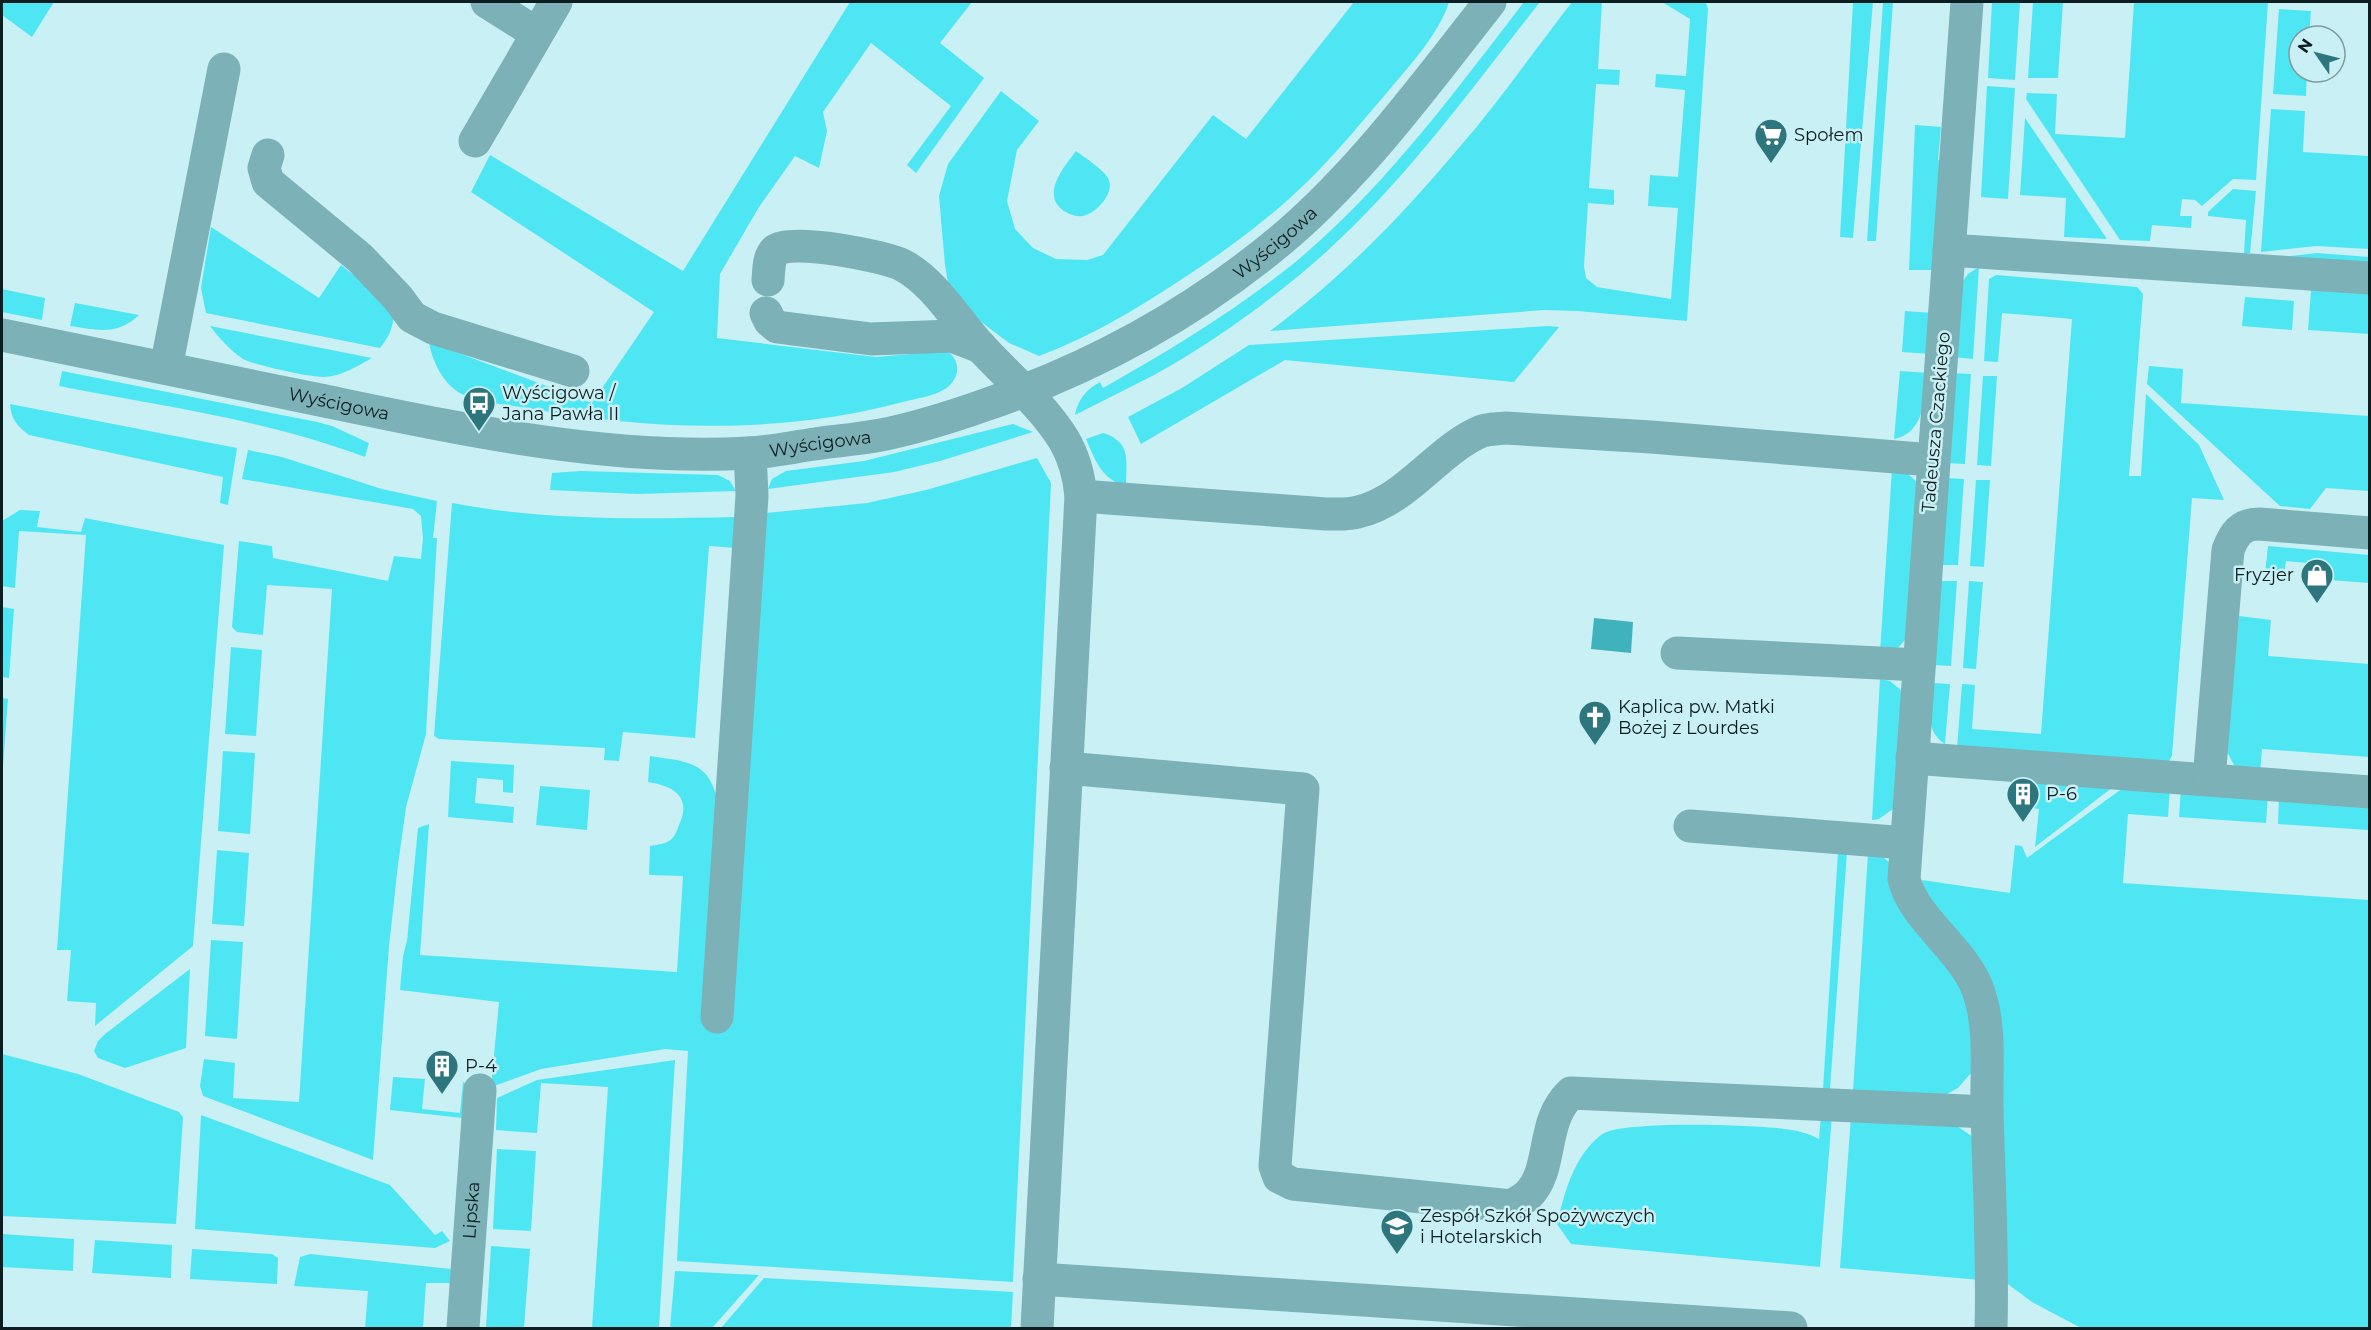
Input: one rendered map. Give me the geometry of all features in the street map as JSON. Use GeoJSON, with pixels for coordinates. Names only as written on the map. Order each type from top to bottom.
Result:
{"type":"FeatureCollection","features":[{"type":"Feature","properties":{"kind":"street"},"geometry":{"type":"LineString","coordinates":[[487,2],[536,33]]}},
{"type":"Feature","properties":{"kind":"street"},"geometry":{"type":"LineString","coordinates":[[475,141],[556,2]]}},
{"type":"Feature","properties":{"kind":"street","name":"Wyścigowa"},"geometry":{"type":"LineString","coordinates":[[2,335],[388,414],[537,440],[642,452],[750,453],[883,434],[950,417],[1024,392],[1076,370],[1134,340],[1203,298],[1290,232],[1327,197],[1379,140],[1490,2]]}},
{"type":"Feature","properties":{"kind":"street","name":"Tadeusza Czackiego"},"geometry":{"type":"LineString","coordinates":[[1967,2],[1903,863],[1906,890],[1966,968],[1980,996],[1985,1031],[1992,1282],[1991,1329]]}},
{"type":"Feature","properties":{"kind":"street"},"geometry":{"type":"LineString","coordinates":[[165,368],[224,69]]}},
{"type":"Feature","properties":{"kind":"street"},"geometry":{"type":"LineString","coordinates":[[268,155],[264,168],[268,182],[360,258],[398,298],[412,318],[433,328],[573,371]]}},
{"type":"Feature","properties":{"kind":"street"},"geometry":{"type":"LineString","coordinates":[[768,280],[770,261],[774,252],[782,246],[882,256],[905,266],[923,281],[1058,431],[1066,442],[1080,480],[1081,496],[1037,1329]]}},
{"type":"Feature","properties":{"kind":"street"},"geometry":{"type":"LineString","coordinates":[[1950,250],[2370,278]]}},
{"type":"Feature","properties":{"kind":"street"},"geometry":{"type":"LineString","coordinates":[[766,313],[777,327],[871,339],[951,336],[981,347]]}},
{"type":"Feature","properties":{"kind":"street"},"geometry":{"type":"LineString","coordinates":[[1081,496],[1326,514],[1358,513],[1378,506],[1484,430],[1506,428],[1651,437],[1932,460]]}},
{"type":"Feature","properties":{"kind":"street"},"geometry":{"type":"LineString","coordinates":[[717,1017],[752,496],[750,453]]}},
{"type":"Feature","properties":{"kind":"street"},"geometry":{"type":"LineString","coordinates":[[2209,780],[2228,550],[2237,532],[2250,524],[2259,524],[2370,533]]}},
{"type":"Feature","properties":{"kind":"street"},"geometry":{"type":"LineString","coordinates":[[1677,652],[1919,665]]}},
{"type":"Feature","properties":{"kind":"street"},"geometry":{"type":"LineString","coordinates":[[1912,758],[2370,792]]}},
{"type":"Feature","properties":{"kind":"street"},"geometry":{"type":"LineString","coordinates":[[1066,768],[1304,789],[1275,1166],[1279,1177],[1293,1184],[1512,1206],[1528,1196],[1535,1185],[1553,1116],[1561,1102],[1571,1093],[1987,1112]]}},
{"type":"Feature","properties":{"kind":"street"},"geometry":{"type":"LineString","coordinates":[[1690,826],[1906,843]]}},
{"type":"Feature","properties":{"kind":"street","name":"Lipska"},"geometry":{"type":"LineString","coordinates":[[463,1329],[480,1090]]}},
{"type":"Feature","properties":{"kind":"street"},"geometry":{"type":"LineString","coordinates":[[1039,1279],[1791,1329]]}},
{"type":"Feature","properties":{"kind":"shaded area"},"geometry":{"type":"Polygon","coordinates":[[[2,2],[54,2],[32,37],[2,15],[2,2]]]}},
{"type":"Feature","properties":{"kind":"shaded area"},"geometry":{"type":"Polygon","coordinates":[[[850,2],[972,2],[940,43],[984,78],[916,173],[907,165],[951,106],[871,43],[823,112],[827,131],[819,168],[795,156],[759,207],[720,274],[717,338],[876,357],[947,351],[954,358],[957,367],[956,376],[950,385],[928,396],[858,412],[812,420],[718,426],[625,422],[482,401],[466,396],[446,381],[436,366],[429,342],[592,403],[654,312],[471,192],[490,155],[683,271],[850,2]]]}},
{"type":"Feature","properties":{"kind":"shaded area"},"geometry":{"type":"Polygon","coordinates":[[[1354,2],[1449,2],[1445,14],[1422,51],[1346,140],[1291,197],[1245,235],[1196,270],[1129,312],[1094,332],[1039,356],[1009,343],[956,303],[949,288],[945,265],[939,196],[948,164],[1001,91],[1039,121],[1017,150],[1007,201],[1015,229],[1033,248],[1056,259],[1087,260],[1103,255],[1213,115],[1246,139],[1354,2]]]}},
{"type":"Feature","properties":{"kind":"shaded area"},"geometry":{"type":"Polygon","coordinates":[[[1524,2],[1540,2],[1411,164],[1384,195],[1325,253],[1265,302],[1200,348],[1156,374],[1075,415],[1081,400],[1095,385],[1100,382],[1103,388],[1200,330],[1270,282],[1326,235],[1357,205],[1416,140],[1524,2]]]}},
{"type":"Feature","properties":{"kind":"shaded area"},"geometry":{"type":"Polygon","coordinates":[[[1572,2],[1602,2],[1598,69],[1620,70],[1619,85],[1596,84],[1589,188],[1614,190],[1614,205],[1588,203],[1584,266],[1586,278],[1597,287],[1671,299],[1678,208],[1648,206],[1650,175],[1678,177],[1685,90],[1655,87],[1656,74],[1686,76],[1690,19],[1662,2],[1706,2],[1708,9],[1687,321],[1544,310],[1270,331],[1345,269],[1414,199],[1487,114],[1572,2]]]}},
{"type":"Feature","properties":{"kind":"shaded area"},"geometry":{"type":"Polygon","coordinates":[[[1853,2],[1873,2],[1853,238],[1840,237],[1853,2]]]}},
{"type":"Feature","properties":{"kind":"shaded area"},"geometry":{"type":"Polygon","coordinates":[[[1883,2],[1893,2],[1876,241],[1867,241],[1883,2]]]}},
{"type":"Feature","properties":{"kind":"shaded area"},"geometry":{"type":"Polygon","coordinates":[[[1992,2],[2020,2],[2015,80],[1988,78],[1992,2]]]}},
{"type":"Feature","properties":{"kind":"shaded area"},"geometry":{"type":"Polygon","coordinates":[[[2033,2],[2063,2],[2058,78],[2028,78],[2033,2]]]}},
{"type":"Feature","properties":{"kind":"shaded area"},"geometry":{"type":"Polygon","coordinates":[[[2134,2],[2268,2],[2256,180],[2233,179],[2202,206],[2195,200],[2182,199],[2180,216],[2192,216],[2191,228],[2152,225],[2150,241],[2120,240],[2026,99],[2027,93],[2057,94],[2055,134],[2125,138],[2134,2]]]}},
{"type":"Feature","properties":{"kind":"shaded area"},"geometry":{"type":"Polygon","coordinates":[[[2279,9],[2311,11],[2310,24],[2287,24],[2287,84],[2306,84],[2306,96],[2273,94],[2279,9]]]}},
{"type":"Feature","properties":{"kind":"shaded area"},"geometry":{"type":"Polygon","coordinates":[[[1987,86],[2015,88],[2008,199],[1981,197],[1987,86]]]}},
{"type":"Feature","properties":{"kind":"shaded area"},"geometry":{"type":"Polygon","coordinates":[[[2271,109],[2305,111],[2303,152],[2369,156],[2369,249],[2316,246],[2261,252],[2271,109]]]}},
{"type":"Feature","properties":{"kind":"shaded area"},"geometry":{"type":"Polygon","coordinates":[[[2025,118],[2107,239],[2064,237],[2066,198],[2020,195],[2025,118]]]}},
{"type":"Feature","properties":{"kind":"shaded area"},"geometry":{"type":"Polygon","coordinates":[[[1915,125],[1941,127],[1938,160],[1943,163],[1936,270],[1909,270],[1915,125]]]}},
{"type":"Feature","properties":{"kind":"shaded area"},"geometry":{"type":"Polygon","coordinates":[[[1076,151],[1102,171],[1110,184],[1103,202],[1093,211],[1079,216],[1064,211],[1054,197],[1056,181],[1076,151]]]}},
{"type":"Feature","properties":{"kind":"shaded area"},"geometry":{"type":"Polygon","coordinates":[[[2233,189],[2256,191],[2250,253],[2244,253],[2246,220],[2208,216],[2208,212],[2233,189]]]}},
{"type":"Feature","properties":{"kind":"shaded area"},"geometry":{"type":"Polygon","coordinates":[[[211,227],[319,298],[341,265],[394,310],[391,330],[380,348],[206,313],[201,288],[211,227]]]}},
{"type":"Feature","properties":{"kind":"shaded area"},"geometry":{"type":"Polygon","coordinates":[[[2317,253],[2369,257],[2369,267],[2274,258],[2317,253]]]}},
{"type":"Feature","properties":{"kind":"shaded area"},"geometry":{"type":"Polygon","coordinates":[[[1979,267],[1973,359],[1954,357],[1961,284],[1968,274],[1979,267]]]}},
{"type":"Feature","properties":{"kind":"shaded area"},"geometry":{"type":"Polygon","coordinates":[[[1996,275],[2137,287],[2143,294],[2129,476],[2141,476],[2146,394],[2199,445],[2224,500],[2192,498],[2172,756],[2167,764],[1957,748],[1962,684],[1975,685],[1972,729],[2041,734],[2072,319],[2002,313],[1998,362],[1984,361],[1989,279],[1996,275]]]}},
{"type":"Feature","properties":{"kind":"shaded area"},"geometry":{"type":"Polygon","coordinates":[[[2,289],[45,298],[42,320],[2,312],[2,289]]]}},
{"type":"Feature","properties":{"kind":"shaded area"},"geometry":{"type":"Polygon","coordinates":[[[2311,290],[2369,293],[2369,334],[2308,330],[2311,290]]]}},
{"type":"Feature","properties":{"kind":"shaded area"},"geometry":{"type":"Polygon","coordinates":[[[2245,297],[2294,301],[2292,330],[2242,326],[2245,297]]]}},
{"type":"Feature","properties":{"kind":"shaded area"},"geometry":{"type":"Polygon","coordinates":[[[75,303],[139,315],[131,322],[115,329],[98,330],[70,326],[75,303]]]}},
{"type":"Feature","properties":{"kind":"shaded area"},"geometry":{"type":"Polygon","coordinates":[[[1905,311],[1933,313],[1930,354],[1902,352],[1905,311]]]}},
{"type":"Feature","properties":{"kind":"shaded area"},"geometry":{"type":"Polygon","coordinates":[[[210,326],[372,358],[337,375],[318,377],[296,373],[243,359],[225,344],[210,326]]]}},
{"type":"Feature","properties":{"kind":"shaded area"},"geometry":{"type":"Polygon","coordinates":[[[1559,327],[1514,382],[1285,360],[1141,444],[1128,417],[1182,388],[1249,345],[1559,327]]]}},
{"type":"Feature","properties":{"kind":"shaded area"},"geometry":{"type":"Polygon","coordinates":[[[2149,366],[2183,369],[2181,403],[2369,416],[2369,491],[2326,488],[2310,509],[2280,506],[2147,384],[2149,366]]]}},
{"type":"Feature","properties":{"kind":"shaded area"},"geometry":{"type":"Polygon","coordinates":[[[62,371],[317,422],[332,426],[369,443],[365,457],[291,433],[175,407],[59,386],[62,371]]]}},
{"type":"Feature","properties":{"kind":"shaded area"},"geometry":{"type":"Polygon","coordinates":[[[1900,371],[1928,373],[1924,403],[1917,422],[1912,430],[1894,439],[1900,371]]]}},
{"type":"Feature","properties":{"kind":"shaded area"},"geometry":{"type":"Polygon","coordinates":[[[1953,373],[1971,374],[1965,464],[1947,463],[1953,373]]]}},
{"type":"Feature","properties":{"kind":"shaded area"},"geometry":{"type":"Polygon","coordinates":[[[1983,376],[1997,376],[1991,466],[1977,465],[1983,376]]]}},
{"type":"Feature","properties":{"kind":"shaded area"},"geometry":{"type":"Polygon","coordinates":[[[10,404],[237,448],[228,505],[220,503],[223,477],[29,435],[15,422],[10,404]]]}},
{"type":"Feature","properties":{"kind":"shaded area"},"geometry":{"type":"Polygon","coordinates":[[[1013,424],[1033,432],[940,461],[894,472],[768,489],[772,479],[786,471],[864,461],[1013,424]]]}},
{"type":"Feature","properties":{"kind":"shaded area"},"geometry":{"type":"Polygon","coordinates":[[[1103,433],[1112,437],[1123,447],[1126,461],[1126,486],[1105,474],[1089,447],[1086,439],[1103,433]]]}},
{"type":"Feature","properties":{"kind":"shaded area"},"geometry":{"type":"Polygon","coordinates":[[[248,450],[282,457],[382,489],[437,501],[433,538],[437,538],[426,734],[406,807],[398,865],[389,946],[373,1160],[203,1096],[200,1086],[204,1059],[235,1063],[233,1098],[299,1102],[332,589],[267,585],[263,635],[237,632],[232,627],[239,541],[272,546],[273,558],[388,581],[394,556],[421,559],[423,538],[421,516],[413,509],[242,479],[248,450]]]}},
{"type":"Feature","properties":{"kind":"shaded area"},"geometry":{"type":"Polygon","coordinates":[[[1037,458],[1051,483],[1013,1282],[677,1261],[688,1051],[665,1049],[541,1069],[491,1087],[499,1002],[400,990],[418,828],[429,824],[420,955],[677,972],[683,876],[649,875],[650,846],[665,843],[672,838],[677,830],[683,807],[682,800],[673,790],[648,782],[650,756],[691,764],[706,775],[716,795],[766,513],[867,503],[926,490],[1037,458]]]}},
{"type":"Feature","properties":{"kind":"shaded area"},"geometry":{"type":"Polygon","coordinates":[[[1892,469],[1908,474],[1917,482],[1905,640],[1899,647],[1880,652],[1892,469]]]}},
{"type":"Feature","properties":{"kind":"shaded area"},"geometry":{"type":"Polygon","coordinates":[[[581,471],[718,475],[730,481],[736,491],[637,494],[550,490],[552,473],[581,471]]]}},
{"type":"Feature","properties":{"kind":"shaded area"},"geometry":{"type":"Polygon","coordinates":[[[1946,478],[1964,479],[1958,565],[1941,565],[1946,478]]]}},
{"type":"Feature","properties":{"kind":"shaded area"},"geometry":{"type":"Polygon","coordinates":[[[1976,480],[1990,480],[1984,567],[1970,566],[1976,480]]]}},
{"type":"Feature","properties":{"kind":"shaded area"},"geometry":{"type":"Polygon","coordinates":[[[452,503],[558,516],[737,517],[736,548],[709,546],[695,738],[623,732],[619,761],[604,760],[605,748],[439,739],[434,736],[452,503]]]}},
{"type":"Feature","properties":{"kind":"shaded area"},"geometry":{"type":"Polygon","coordinates":[[[20,510],[40,511],[37,527],[81,532],[85,518],[224,545],[193,946],[95,1026],[96,1003],[67,1001],[71,950],[57,950],[86,535],[19,531],[15,588],[2,586],[2,521],[20,510]]]}},
{"type":"Feature","properties":{"kind":"shaded area"},"geometry":{"type":"Polygon","coordinates":[[[2268,546],[2369,555],[2369,583],[2317,579],[2318,564],[2286,561],[2284,575],[2265,573],[2268,546]]]}},
{"type":"Feature","properties":{"kind":"shaded area"},"geometry":{"type":"Polygon","coordinates":[[[1939,581],[1957,581],[1951,666],[1934,665],[1939,581]]]}},
{"type":"Feature","properties":{"kind":"shaded area"},"geometry":{"type":"Polygon","coordinates":[[[1969,581],[1983,582],[1976,669],[1963,668],[1969,581]]]}},
{"type":"Feature","properties":{"kind":"shaded area"},"geometry":{"type":"Polygon","coordinates":[[[2,607],[14,609],[9,678],[2,677],[2,607]]]}},
{"type":"Feature","properties":{"kind":"shaded area"},"geometry":{"type":"Polygon","coordinates":[[[2239,616],[2271,620],[2268,656],[2369,664],[2369,757],[2262,749],[2260,774],[2235,767],[2227,752],[2239,616]]]}},
{"type":"Feature","properties":{"kind":"shaded area"},"geometry":{"type":"Polygon","coordinates":[[[1594,618],[1633,622],[1631,653],[1591,649],[1594,618]]]}},
{"type":"Feature","properties":{"kind":"shaded area"},"geometry":{"type":"Polygon","coordinates":[[[231,647],[262,650],[256,736],[225,734],[231,647]]]}},
{"type":"Feature","properties":{"kind":"shaded area"},"geometry":{"type":"Polygon","coordinates":[[[1880,679],[1890,681],[1902,691],[1893,809],[1879,819],[1872,820],[1880,679]]]}},
{"type":"Feature","properties":{"kind":"shaded area"},"geometry":{"type":"Polygon","coordinates":[[[1933,683],[1950,684],[1945,744],[1938,738],[1931,725],[1933,683]]]}},
{"type":"Feature","properties":{"kind":"shaded area"},"geometry":{"type":"Polygon","coordinates":[[[2,698],[8,699],[2,780],[2,698]]]}},
{"type":"Feature","properties":{"kind":"shaded area"},"geometry":{"type":"Polygon","coordinates":[[[223,751],[255,753],[250,834],[218,831],[223,751]]]}},
{"type":"Feature","properties":{"kind":"shaded area"},"geometry":{"type":"Polygon","coordinates":[[[451,761],[514,765],[513,793],[503,792],[503,780],[477,778],[475,803],[514,807],[513,823],[448,817],[451,761]]]}},
{"type":"Feature","properties":{"kind":"shaded area"},"geometry":{"type":"Polygon","coordinates":[[[2012,778],[2117,784],[2035,847],[2039,809],[2010,805],[2012,778]]]}},
{"type":"Feature","properties":{"kind":"shaded area"},"geometry":{"type":"Polygon","coordinates":[[[2127,785],[2170,788],[2168,817],[2128,814],[2123,883],[2369,900],[2369,1328],[2081,1328],[2032,1302],[2005,1282],[2005,1240],[1956,935],[1923,887],[1922,880],[2010,893],[2015,845],[2022,846],[2027,858],[2127,785]]]}},
{"type":"Feature","properties":{"kind":"shaded area"},"geometry":{"type":"Polygon","coordinates":[[[540,786],[590,790],[587,830],[536,825],[540,786]]]}},
{"type":"Feature","properties":{"kind":"shaded area"},"geometry":{"type":"Polygon","coordinates":[[[2181,788],[2268,794],[2266,823],[2179,817],[2181,788]]]}},
{"type":"Feature","properties":{"kind":"shaded area"},"geometry":{"type":"Polygon","coordinates":[[[2279,795],[2369,807],[2368,830],[2278,824],[2279,795]]]}},
{"type":"Feature","properties":{"kind":"shaded area"},"geometry":{"type":"Polygon","coordinates":[[[217,850],[249,853],[244,926],[212,924],[217,850]]]}},
{"type":"Feature","properties":{"kind":"shaded area"},"geometry":{"type":"Polygon","coordinates":[[[1838,852],[1847,852],[1830,1089],[1823,1089],[1838,852]]]}},
{"type":"Feature","properties":{"kind":"shaded area"},"geometry":{"type":"Polygon","coordinates":[[[1868,853],[1881,855],[1891,864],[1974,1006],[1972,1072],[1958,1088],[1947,1094],[1853,1091],[1868,853]]]}},
{"type":"Feature","properties":{"kind":"shaded area"},"geometry":{"type":"Polygon","coordinates":[[[211,940],[243,942],[237,1039],[205,1036],[211,940]]]}},
{"type":"Feature","properties":{"kind":"shaded area"},"geometry":{"type":"Polygon","coordinates":[[[190,969],[186,1048],[125,1068],[98,1058],[94,1051],[98,1041],[105,1034],[190,969]]]}},
{"type":"Feature","properties":{"kind":"shaded area"},"geometry":{"type":"Polygon","coordinates":[[[2,1054],[78,1074],[179,1112],[183,1117],[176,1224],[2,1216],[2,1054]]]}},
{"type":"Feature","properties":{"kind":"shaded area"},"geometry":{"type":"Polygon","coordinates":[[[675,1060],[659,1328],[592,1328],[608,1087],[541,1083],[537,1133],[496,1130],[497,1098],[537,1080],[675,1060]]]}},
{"type":"Feature","properties":{"kind":"shaded area"},"geometry":{"type":"Polygon","coordinates":[[[393,1077],[425,1079],[422,1109],[460,1113],[463,1082],[468,1084],[463,1118],[390,1110],[393,1077]]]}},
{"type":"Feature","properties":{"kind":"shaded area"},"geometry":{"type":"Polygon","coordinates":[[[1821,1114],[1832,1115],[1820,1267],[1571,1244],[1557,1224],[1567,1188],[1577,1164],[1591,1144],[1601,1135],[1613,1130],[1660,1125],[1769,1127],[1806,1133],[1819,1139],[1821,1114]]]}},
{"type":"Feature","properties":{"kind":"shaded area"},"geometry":{"type":"Polygon","coordinates":[[[201,1115],[390,1185],[435,1235],[442,1231],[450,1241],[435,1248],[195,1229],[201,1115]]]}},
{"type":"Feature","properties":{"kind":"shaded area"},"geometry":{"type":"Polygon","coordinates":[[[1851,1116],[1957,1126],[1973,1137],[1981,1280],[1840,1268],[1851,1116]]]}},
{"type":"Feature","properties":{"kind":"shaded area"},"geometry":{"type":"Polygon","coordinates":[[[497,1149],[536,1151],[531,1231],[493,1229],[497,1149]]]}},
{"type":"Feature","properties":{"kind":"shaded area"},"geometry":{"type":"Polygon","coordinates":[[[2,1234],[74,1239],[73,1271],[2,1267],[2,1234]]]}},
{"type":"Feature","properties":{"kind":"shaded area"},"geometry":{"type":"Polygon","coordinates":[[[95,1240],[172,1245],[171,1278],[92,1273],[95,1240]]]}},
{"type":"Feature","properties":{"kind":"shaded area"},"geometry":{"type":"Polygon","coordinates":[[[491,1246],[530,1249],[524,1328],[486,1328],[491,1246]]]}},
{"type":"Feature","properties":{"kind":"shaded area"},"geometry":{"type":"Polygon","coordinates":[[[192,1249],[272,1254],[278,1258],[277,1284],[190,1279],[192,1249]]]}},
{"type":"Feature","properties":{"kind":"shaded area"},"geometry":{"type":"Polygon","coordinates":[[[310,1254],[451,1269],[450,1283],[426,1283],[423,1328],[365,1328],[368,1291],[294,1286],[300,1257],[310,1254]]]}},
{"type":"Feature","properties":{"kind":"shaded area"},"geometry":{"type":"Polygon","coordinates":[[[675,1271],[759,1275],[712,1328],[670,1328],[675,1271]]]}},
{"type":"Feature","properties":{"kind":"shaded area"},"geometry":{"type":"Polygon","coordinates":[[[764,1278],[1013,1292],[1011,1328],[721,1328],[764,1278]]]}},
{"type":"Feature","properties":{"kind":"place","name":"Społem"},"geometry":{"type":"Point","coordinates":[1771,164]}},
{"type":"Feature","properties":{"kind":"place","name":"Wyścigowa / Jana Pawła II"},"geometry":{"type":"Point","coordinates":[479,432]}},
{"type":"Feature","properties":{"kind":"place","name":"Fryzjer"},"geometry":{"type":"Point","coordinates":[2317,604]}},
{"type":"Feature","properties":{"kind":"place","name":"Kaplica pw. Matki Bożej z Lourdes"},"geometry":{"type":"Point","coordinates":[1595,746]}},
{"type":"Feature","properties":{"kind":"place","name":"P-6"},"geometry":{"type":"Point","coordinates":[2023,823]}},
{"type":"Feature","properties":{"kind":"place","name":"P-4"},"geometry":{"type":"Point","coordinates":[442,1095]}},
{"type":"Feature","properties":{"kind":"place","name":"Zespół Szkół Spożywczych i Hotelarskich"},"geometry":{"type":"Point","coordinates":[1397,1255]}}]}
